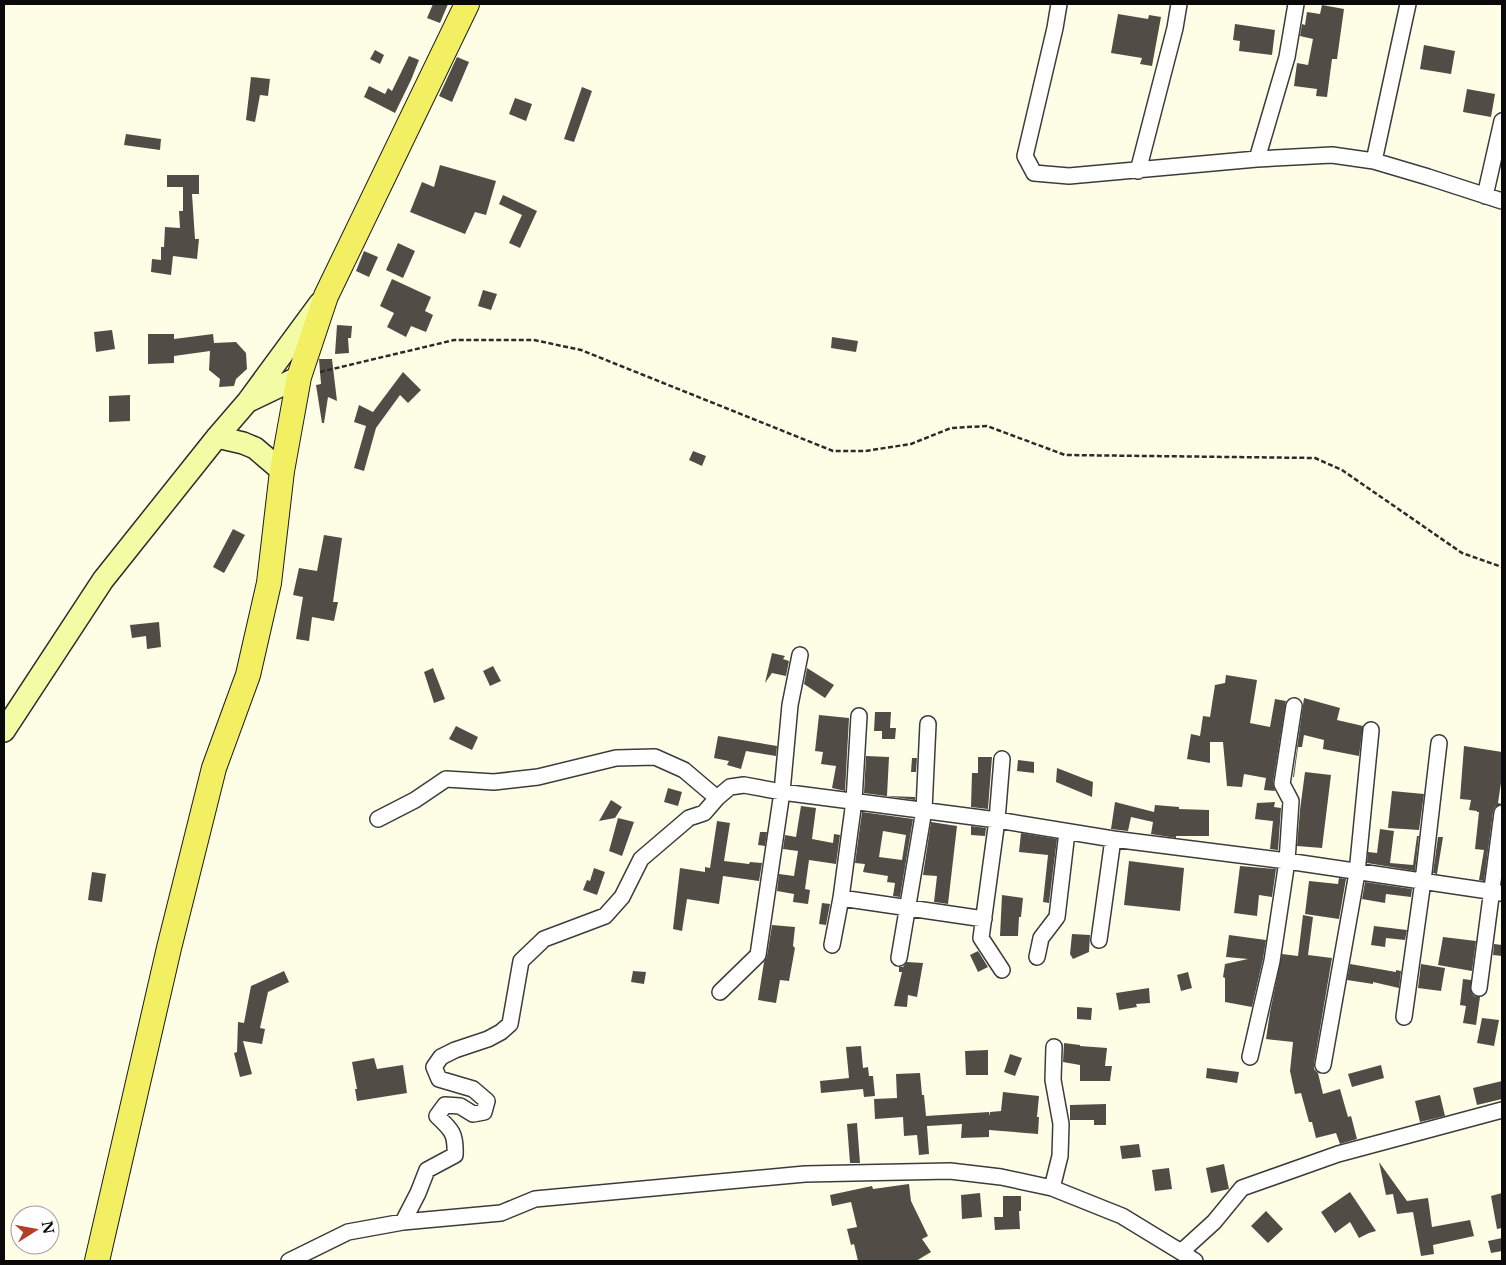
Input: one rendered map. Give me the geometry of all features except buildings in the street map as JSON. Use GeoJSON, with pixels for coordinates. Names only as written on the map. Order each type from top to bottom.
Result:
{"type":"FeatureCollection","features":[{"type":"Feature","properties":{"kind":"main road"},"geometry":{"type":"LineString","coordinates":[[98,1261],[168,948],[214,768],[248,675],[269,583],[282,471],[300,377],[326,296],[467,4]]}},
{"type":"Feature","properties":{"kind":"main road"},"geometry":{"type":"LineString","coordinates":[[4,731],[103,580],[248,401],[326,296]]}},
{"type":"Feature","properties":{"kind":"main road"},"geometry":{"type":"LineString","coordinates":[[248,401],[300,377]]}},
{"type":"Feature","properties":{"kind":"main road"},"geometry":{"type":"LineString","coordinates":[[217,437],[255,448],[282,471]]}},
{"type":"Feature","properties":{"kind":"street"},"geometry":{"type":"LineString","coordinates":[[1059,4],[1025,156],[1034,173],[1068,176],[1258,159],[1332,155],[1374,161],[1502,201]]}},
{"type":"Feature","properties":{"kind":"street"},"geometry":{"type":"LineString","coordinates":[[1138,171],[1175,28],[1179,4]]}},
{"type":"Feature","properties":{"kind":"street"},"geometry":{"type":"LineString","coordinates":[[1258,159],[1287,56],[1296,4]]}},
{"type":"Feature","properties":{"kind":"street"},"geometry":{"type":"LineString","coordinates":[[1374,161],[1408,4]]}},
{"type":"Feature","properties":{"kind":"street"},"geometry":{"type":"LineString","coordinates":[[1485,196],[1502,121]]}},
{"type":"Feature","properties":{"kind":"street"},"geometry":{"type":"LineString","coordinates":[[720,992],[758,955],[782,792],[790,705],[800,655]]}},
{"type":"Feature","properties":{"kind":"street"},"geometry":{"type":"LineString","coordinates":[[1250,1057],[1272,961],[1287,861],[1291,801],[1282,784],[1294,706]]}},
{"type":"Feature","properties":{"kind":"street"},"geometry":{"type":"LineString","coordinates":[[832,945],[841,898],[854,800],[859,716]]}},
{"type":"Feature","properties":{"kind":"street"},"geometry":{"type":"LineString","coordinates":[[899,958],[924,810],[928,724]]}},
{"type":"Feature","properties":{"kind":"street"},"geometry":{"type":"LineString","coordinates":[[1323,1065],[1357,872],[1371,730]]}},
{"type":"Feature","properties":{"kind":"street"},"geometry":{"type":"LineString","coordinates":[[1404,1017],[1423,881],[1439,743]]}},
{"type":"Feature","properties":{"kind":"street"},"geometry":{"type":"LineString","coordinates":[[378,819],[415,800],[446,779],[494,782],[538,777],[616,758],[655,757],[684,770],[717,798]]}},
{"type":"Feature","properties":{"kind":"street"},"geometry":{"type":"LineString","coordinates":[[1002,759],[998,820],[981,938],[1002,970]]}},
{"type":"Feature","properties":{"kind":"street"},"geometry":{"type":"LineString","coordinates":[[403,1222],[427,1170],[454,1155],[456,1141],[451,1128],[437,1116],[444,1105],[460,1106],[473,1114],[484,1112],[486,1101],[473,1089],[439,1079],[434,1067],[441,1057],[455,1050],[488,1039],[501,1032],[510,1024],[521,961],[544,939],[605,916],[622,897],[641,859],[690,818],[704,813],[730,787],[744,785],[782,792],[854,800],[998,820],[1113,839],[1287,861],[1497,892]]}},
{"type":"Feature","properties":{"kind":"street"},"geometry":{"type":"LineString","coordinates":[[1479,988],[1497,892],[1502,813]]}},
{"type":"Feature","properties":{"kind":"street"},"geometry":{"type":"LineString","coordinates":[[1036,957],[1041,938],[1058,917],[1067,832]]}},
{"type":"Feature","properties":{"kind":"street"},"geometry":{"type":"LineString","coordinates":[[1099,940],[1113,839]]}},
{"type":"Feature","properties":{"kind":"street"},"geometry":{"type":"LineString","coordinates":[[841,898],[984,919]]}},
{"type":"Feature","properties":{"kind":"street"},"geometry":{"type":"LineString","coordinates":[[1052,1188],[1060,1156],[1061,1124],[1053,1080],[1054,1047]]}},
{"type":"Feature","properties":{"kind":"street"},"geometry":{"type":"LineString","coordinates":[[1182,1252],[1214,1222],[1242,1188],[1338,1154],[1502,1110]]}},
{"type":"Feature","properties":{"kind":"street"},"geometry":{"type":"LineString","coordinates":[[289,1261],[348,1232],[403,1222],[501,1213],[535,1199],[805,1174],[950,1172],[1001,1177],[1052,1188],[1122,1216],[1195,1261]]}},
{"type":"Feature","properties":{"kind":"path"},"geometry":{"type":"LineString","coordinates":[[300,377],[454,340],[534,340],[581,350],[833,451],[866,451],[911,444],[951,428],[987,426],[1065,455],[1314,458],[1342,470],[1462,553],[1502,567]]}}]}
